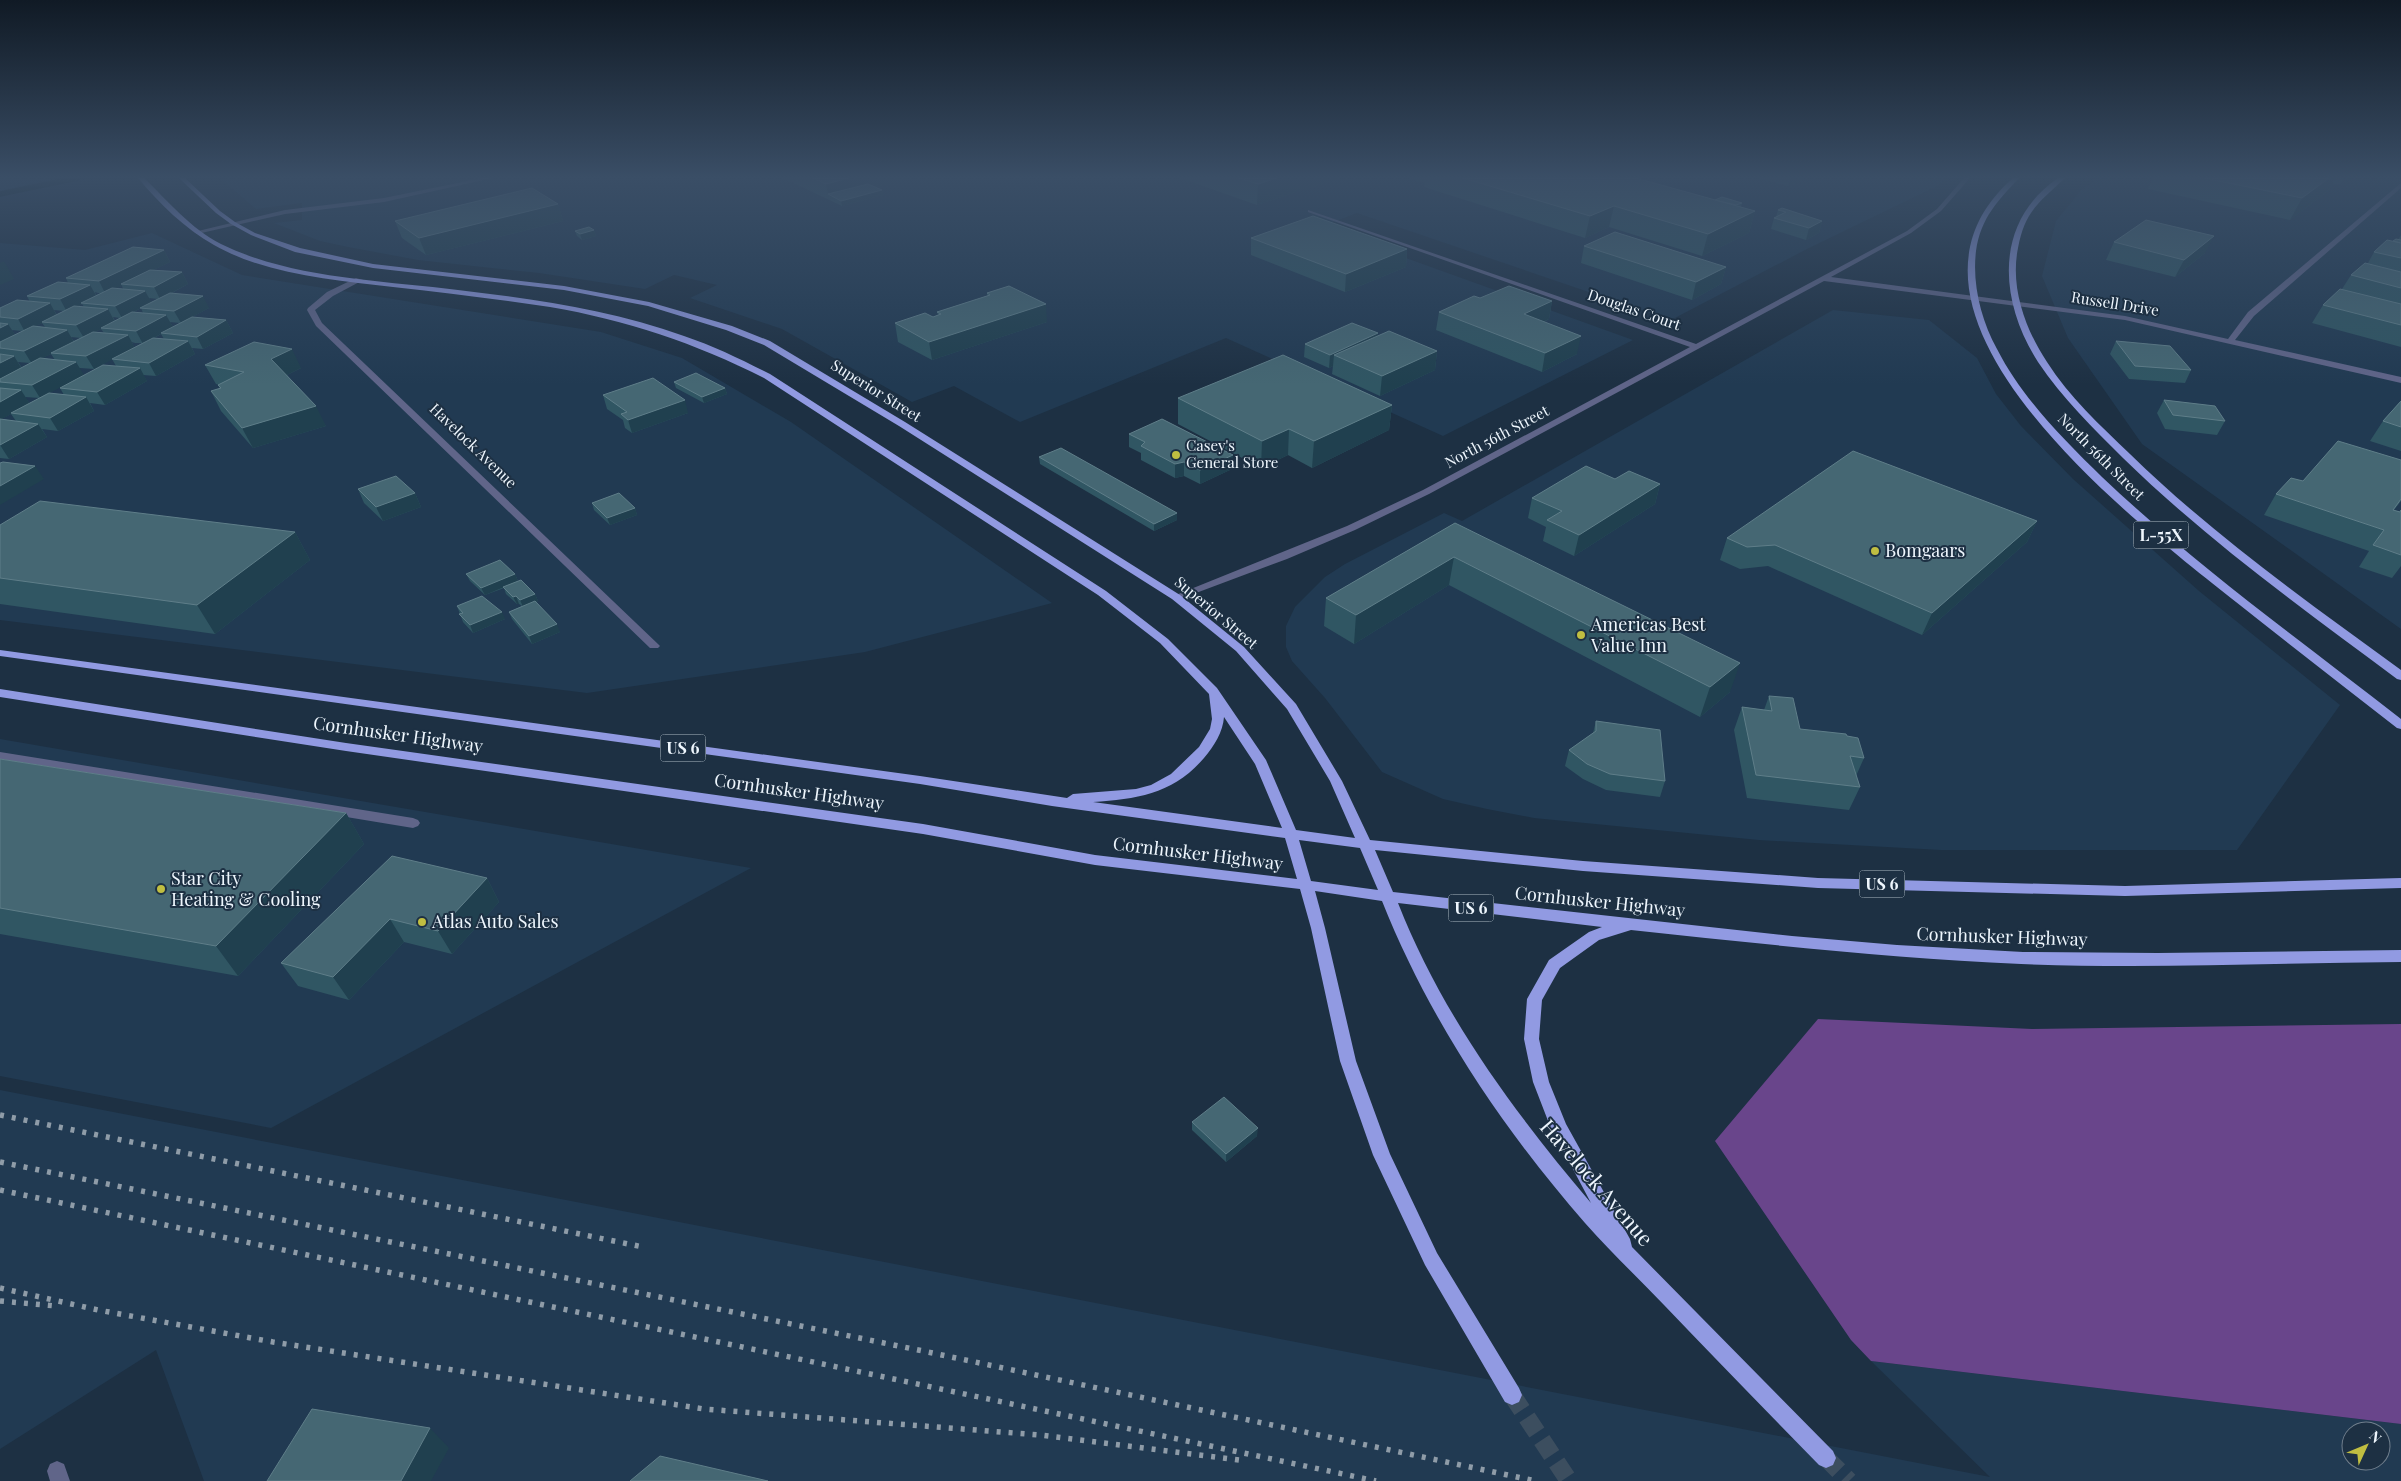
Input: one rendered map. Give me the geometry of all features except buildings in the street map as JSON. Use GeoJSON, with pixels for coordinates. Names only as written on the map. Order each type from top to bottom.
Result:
{"type":"FeatureCollection","features":[{"type":"Feature","properties":{"kind":"main road"},"geometry":{"type":"LineString","coordinates":[[224,247],[247,257],[278,266],[359,280],[533,302],[593,312],[661,330],[734,358],[767,376],[1102,593],[1164,641],[1213,691],[1261,763],[1291,834],[1318,928],[1348,1061],[1382,1155],[1431,1259],[1512,1395]]}},
{"type":"Feature","properties":{"kind":"main road","name":"Superior Street"},"geometry":{"type":"LineString","coordinates":[[291,247],[341,260],[605,295],[657,306],[729,328],[767,343],[798,360],[1176,597],[1240,649],[1292,707],[1331,770],[1388,896]]}},
{"type":"Feature","properties":{"kind":"main road","name":"North 56th Street"},"geometry":{"type":"LineString","coordinates":[[1972,247],[1970,264],[1974,299],[1983,329],[2000,362],[2049,427],[2135,513],[2206,573],[2401,725]]}},
{"type":"Feature","properties":{"kind":"main road","name":"North 56th Street"},"geometry":{"type":"LineString","coordinates":[[2014,247],[2011,258],[2013,286],[2026,331],[2047,367],[2094,425],[2141,471],[2255,567],[2401,676]]}},
{"type":"Feature","properties":{"kind":"main road","name":"Cornhusker Highway"},"geometry":{"type":"LineString","coordinates":[[0,653],[920,780],[1052,801],[1365,844],[1583,866],[1818,883],[2125,891],[2401,883]]}},
{"type":"Feature","properties":{"kind":"main road"},"geometry":{"type":"LineString","coordinates":[[1052,801],[1138,792],[1156,788],[1174,778],[1197,758],[1212,734],[1218,719],[1213,691]]}},
{"type":"Feature","properties":{"kind":"main road","name":"Cornhusker Highway"},"geometry":{"type":"LineString","coordinates":[[0,693],[346,747],[923,829],[1095,860],[1306,885],[1439,904],[1859,948],[2022,958],[2168,959],[2401,956]]}},
{"type":"Feature","properties":{"kind":"main road","name":"Havelock Avenue"},"geometry":{"type":"LineString","coordinates":[[1388,896],[1400,930],[1448,1021],[1479,1071],[1532,1146],[1592,1218],[1826,1458]]}},
{"type":"Feature","properties":{"kind":"main road"},"geometry":{"type":"LineString","coordinates":[[1631,1259],[1600,1201],[1574,1158],[1551,1108],[1536,1067],[1530,1032],[1531,1006],[1540,982],[1554,964],[1573,947],[1595,935],[1636,924]]}},
{"type":"Feature","properties":{"kind":"street","name":"Douglas Court"},"geometry":{"type":"LineString","coordinates":[[1413,247],[1695,346]]}},
{"type":"Feature","properties":{"kind":"street","name":"North 56th Street"},"geometry":{"type":"LineString","coordinates":[[1176,597],[1292,553],[1419,496],[1879,247]]}},
{"type":"Feature","properties":{"kind":"street"},"geometry":{"type":"LineString","coordinates":[[2230,341],[2251,314],[2329,247]]}},
{"type":"Feature","properties":{"kind":"street","name":"Russell Drive"},"geometry":{"type":"LineString","coordinates":[[1821,278],[2125,318],[2401,380]]}},
{"type":"Feature","properties":{"kind":"street","name":"Havelock Avenue"},"geometry":{"type":"LineString","coordinates":[[359,280],[318,302],[311,310],[319,324],[654,646]]}},
{"type":"Feature","properties":{"kind":"street"},"geometry":{"type":"LineString","coordinates":[[0,756],[412,823]]}},
{"type":"Feature","properties":{"kind":"shaded area"},"geometry":{"type":"Polygon","coordinates":[[[0,247],[50,247],[85,250],[96,247],[182,247],[242,275],[601,332],[682,358],[791,422],[1052,603],[865,652],[587,693],[0,620],[0,247]]]}},
{"type":"Feature","properties":{"kind":"shaded area"},"geometry":{"type":"Polygon","coordinates":[[[349,247],[1376,247],[1633,340],[1443,436],[1226,338],[1020,422],[954,386],[912,402],[782,329],[690,298],[717,285],[674,275],[645,289],[539,273],[418,260],[349,247]]]}},
{"type":"Feature","properties":{"kind":"shaded area"},"geometry":{"type":"Polygon","coordinates":[[[1457,247],[1811,247],[1671,320],[1457,247]]]}},
{"type":"Feature","properties":{"kind":"shaded area"},"geometry":{"type":"Polygon","coordinates":[[[2049,247],[2401,247],[2401,629],[2142,444],[2068,338],[2042,276],[2049,247]]]}},
{"type":"Feature","properties":{"kind":"shaded area"},"geometry":{"type":"Polygon","coordinates":[[[1833,310],[1929,320],[1977,358],[1996,394],[2021,426],[2073,479],[2199,591],[2340,705],[2237,850],[1941,850],[1759,840],[1534,818],[1487,809],[1443,799],[1382,772],[1325,698],[1292,661],[1286,647],[1286,626],[1295,607],[1325,577],[1345,564],[1444,513],[1462,521],[1833,310]]]}},
{"type":"Feature","properties":{"kind":"shaded area"},"geometry":{"type":"Polygon","coordinates":[[[0,739],[751,868],[271,1128],[0,1076],[0,739]]]}},
{"type":"Feature","properties":{"kind":"shaded area"},"geometry":{"type":"Polygon","coordinates":[[[1818,1019],[2032,1029],[2401,1024],[2401,1424],[2391,1423],[2391,1421],[2376,1421],[1871,1361],[1851,1340],[1715,1141],[1818,1019]]]}},
{"type":"Feature","properties":{"kind":"shaded area"},"geometry":{"type":"Polygon","coordinates":[[[0,1090],[1990,1477],[1871,1361],[2376,1421],[2341,1421],[2341,1471],[2391,1471],[2391,1423],[2401,1424],[2401,1481],[204,1481],[156,1350],[0,1449],[0,1090]]]}},
{"type":"Feature","properties":{"kind":"tunnel"},"geometry":{"type":"LineString","coordinates":[[1512,1395],[1569,1481]]}},
{"type":"Feature","properties":{"kind":"tunnel"},"geometry":{"type":"LineString","coordinates":[[1826,1458],[1849,1481]]}},
{"type":"Feature","properties":{"kind":"railway"},"geometry":{"type":"LineString","coordinates":[[0,1115],[643,1247]]}},
{"type":"Feature","properties":{"kind":"railway"},"geometry":{"type":"LineString","coordinates":[[0,1162],[923,1351],[1536,1481]]}},
{"type":"Feature","properties":{"kind":"railway"},"geometry":{"type":"LineString","coordinates":[[0,1190],[1376,1481]]}},
{"type":"Feature","properties":{"kind":"railway"},"geometry":{"type":"LineString","coordinates":[[0,1288],[98,1310],[273,1342],[704,1409],[1040,1435],[1239,1460]]}},
{"type":"Feature","properties":{"kind":"railway"},"geometry":{"type":"LineString","coordinates":[[0,1301],[56,1306]]}},
{"type":"Feature","properties":{"kind":"place","name":"Casey's General Store"},"geometry":{"type":"Point","coordinates":[1176,455]}},
{"type":"Feature","properties":{"kind":"place","name":"Bomgaars"},"geometry":{"type":"Point","coordinates":[1875,551]}},
{"type":"Feature","properties":{"kind":"place","name":"Americas Best Value Inn"},"geometry":{"type":"Point","coordinates":[1581,635]}},
{"type":"Feature","properties":{"kind":"place","name":"Star City Heating & Cooling"},"geometry":{"type":"Point","coordinates":[161,889]}},
{"type":"Feature","properties":{"kind":"place","name":"Atlas Auto Sales"},"geometry":{"type":"Point","coordinates":[422,922]}}]}
